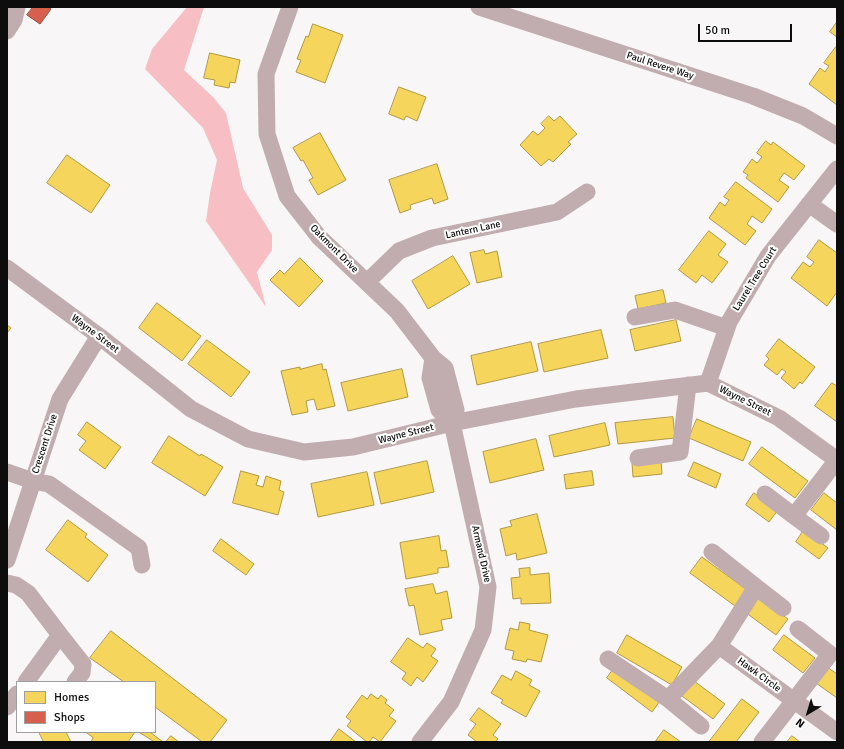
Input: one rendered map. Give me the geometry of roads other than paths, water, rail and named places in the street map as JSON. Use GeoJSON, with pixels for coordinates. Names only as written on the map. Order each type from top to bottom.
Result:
{"type":"FeatureCollection","features":[{"type":"Feature","properties":{"kind":"street","name":"Oakmont Drive"},"geometry":{"type":"LineString","coordinates":[[290,7],[266,74],[267,134],[287,196],[319,237],[397,311],[433,358],[445,368],[456,410],[452,423]]}},
{"type":"Feature","properties":{"kind":"street","name":"Paul Revere Way"},"geometry":{"type":"LineString","coordinates":[[479,7],[753,96],[803,116],[837,136]]}},
{"type":"Feature","properties":{"kind":"street","name":"Laurel Tree Court"},"geometry":{"type":"LineString","coordinates":[[708,383],[729,322],[768,256],[837,169]]}},
{"type":"Feature","properties":{"kind":"street","name":"Lantern Lane"},"geometry":{"type":"LineString","coordinates":[[367,282],[400,251],[432,238],[557,212],[587,192]]}},
{"type":"Feature","properties":{"kind":"street"},"geometry":{"type":"LineString","coordinates":[[809,204],[837,224]]}},
{"type":"Feature","properties":{"kind":"street","name":"Wayne Street"},"geometry":{"type":"LineString","coordinates":[[8,270],[99,336],[191,409],[248,439],[255,441],[304,452],[354,447],[452,423],[576,399],[708,383],[779,418],[837,460]]}},
{"type":"Feature","properties":{"kind":"street"},"geometry":{"type":"LineString","coordinates":[[635,317],[675,310],[727,328]]}},
{"type":"Feature","properties":{"kind":"street","name":"Crescent Drive"},"geometry":{"type":"LineString","coordinates":[[7,560],[60,399],[99,336]]}},
{"type":"Feature","properties":{"kind":"street"},"geometry":{"type":"LineString","coordinates":[[638,458],[680,452],[688,385]]}},
{"type":"Feature","properties":{"kind":"street","name":"Armand Drive"},"geometry":{"type":"LineString","coordinates":[[420,742],[451,702],[483,630],[488,587],[452,423]]}},
{"type":"Feature","properties":{"kind":"street"},"geometry":{"type":"LineString","coordinates":[[794,516],[837,460]]}},
{"type":"Feature","properties":{"kind":"street"},"geometry":{"type":"LineString","coordinates":[[7,472],[33,481],[49,484],[139,548],[142,565]]}},
{"type":"Feature","properties":{"kind":"street"},"geometry":{"type":"LineString","coordinates":[[765,494],[821,536]]}},
{"type":"Feature","properties":{"kind":"street"},"geometry":{"type":"LineString","coordinates":[[712,552],[756,588],[784,608]]}},
{"type":"Feature","properties":{"kind":"street"},"geometry":{"type":"LineString","coordinates":[[7,583],[16,585],[28,593],[83,664],[82,673],[76,681]]}},
{"type":"Feature","properties":{"kind":"street"},"geometry":{"type":"LineString","coordinates":[[668,699],[719,646],[756,588]]}},
{"type":"Feature","properties":{"kind":"street"},"geometry":{"type":"LineString","coordinates":[[762,742],[794,700],[833,656],[798,629]]}},
{"type":"Feature","properties":{"kind":"street"},"geometry":{"type":"LineString","coordinates":[[27,681],[60,635]]}},
{"type":"Feature","properties":{"kind":"street","name":"Hawk Circle"},"geometry":{"type":"LineString","coordinates":[[719,646],[837,732]]}},
{"type":"Feature","properties":{"kind":"street"},"geometry":{"type":"LineString","coordinates":[[608,659],[668,699],[701,726]]}},
{"type":"Feature","properties":{"kind":"street"},"geometry":{"type":"LineString","coordinates":[[7,707],[16,695]]}}]}
